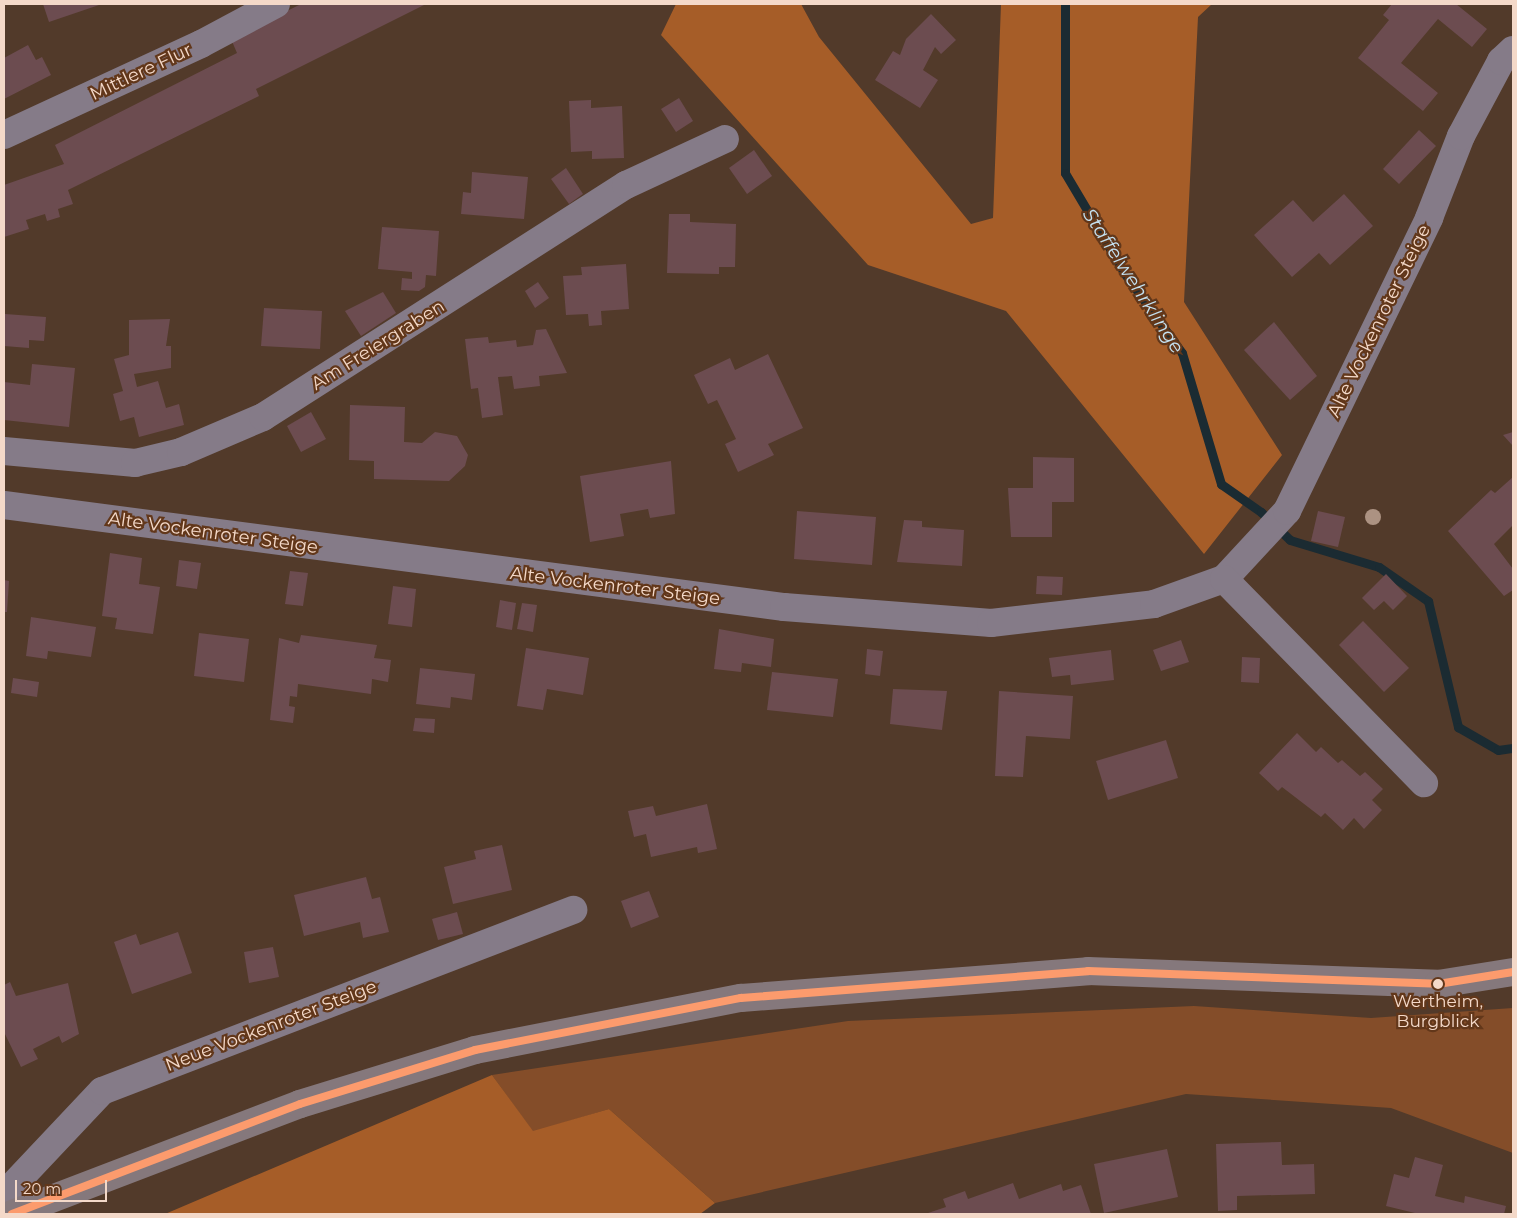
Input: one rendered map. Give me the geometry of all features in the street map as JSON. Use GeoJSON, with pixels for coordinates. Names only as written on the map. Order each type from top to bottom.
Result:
{"type":"FeatureCollection","features":[{"type":"Feature","properties":{"kind":"main road"},"geometry":{"type":"LineString","coordinates":[[12,1214],[300,1104],[475,1050],[741,998],[1088,971],[1438,984],[1513,972]]}},
{"type":"Feature","properties":{"kind":"street","name":"Mittlere Flur"},"geometry":{"type":"LineString","coordinates":[[4,135],[201,44],[276,4]]}},
{"type":"Feature","properties":{"kind":"street","name":"Alte Vockenroter Steige"},"geometry":{"type":"LineString","coordinates":[[4,505],[784,607],[991,623],[1154,604],[1224,579],[1287,511],[1429,218],[1461,136],[1501,61],[1513,50]]}},
{"type":"Feature","properties":{"kind":"street","name":"Am Freiergraben"},"geometry":{"type":"LineString","coordinates":[[4,451],[135,463],[181,452],[263,417],[626,185],[725,139]]}},
{"type":"Feature","properties":{"kind":"street"},"geometry":{"type":"LineString","coordinates":[[1224,579],[1424,783]]}},
{"type":"Feature","properties":{"kind":"street","name":"Neue Vockenroter Steige"},"geometry":{"type":"LineString","coordinates":[[4,1196],[102,1091],[573,910]]}},
{"type":"Feature","properties":{"kind":"shaded area"},"geometry":{"type":"Polygon","coordinates":[[[676,4],[801,4],[819,37],[971,224],[993,218],[1001,4],[1212,4],[1198,17],[1184,302],[1282,455],[1204,554],[1006,311],[868,265],[661,35],[676,4]]]}},
{"type":"Feature","properties":{"kind":"shaded area"},"geometry":{"type":"Polygon","coordinates":[[[1194,1006],[1371,1018],[1513,1008],[1513,1153],[1391,1108],[1186,1094],[715,1203],[609,1109],[533,1132],[492,1075],[848,1021],[1194,1006]]]}},
{"type":"Feature","properties":{"kind":"shaded area"},"geometry":{"type":"Polygon","coordinates":[[[492,1075],[533,1131],[609,1109],[715,1203],[700,1214],[165,1214],[492,1075]]]}},
{"type":"Feature","properties":{"kind":"building"},"geometry":{"type":"Polygon","coordinates":[[[43,4],[102,4],[49,22],[43,4]]]}},
{"type":"Feature","properties":{"kind":"building"},"geometry":{"type":"Polygon","coordinates":[[[301,4],[426,4],[256,89],[259,96],[68,190],[73,204],[58,209],[60,217],[47,221],[45,214],[26,220],[29,229],[4,237],[4,185],[64,164],[55,145],[237,53],[231,39],[301,4]]]}},
{"type":"Feature","properties":{"kind":"building"},"geometry":{"type":"Polygon","coordinates":[[[1392,4],[1456,4],[1487,29],[1472,47],[1438,19],[1401,63],[1438,93],[1423,111],[1358,58],[1389,20],[1383,15],[1392,4]]]}},
{"type":"Feature","properties":{"kind":"building"},"geometry":{"type":"Polygon","coordinates":[[[931,14],[956,40],[941,54],[935,47],[923,70],[938,80],[920,108],[875,80],[893,51],[900,55],[906,39],[931,14]]]}},
{"type":"Feature","properties":{"kind":"building"},"geometry":{"type":"Polygon","coordinates":[[[28,45],[36,60],[42,57],[51,75],[4,99],[4,58],[28,45]]]}},
{"type":"Feature","properties":{"kind":"building"},"geometry":{"type":"Polygon","coordinates":[[[679,98],[693,121],[676,132],[661,109],[679,98]]]}},
{"type":"Feature","properties":{"kind":"building"},"geometry":{"type":"Polygon","coordinates":[[[591,100],[591,108],[622,106],[624,158],[592,159],[592,151],[571,152],[569,101],[591,100]]]}},
{"type":"Feature","properties":{"kind":"building"},"geometry":{"type":"Polygon","coordinates":[[[1419,130],[1436,146],[1399,184],[1383,169],[1419,130]]]}},
{"type":"Feature","properties":{"kind":"building"},"geometry":{"type":"Polygon","coordinates":[[[754,150],[772,176],[747,194],[729,168],[754,150]]]}},
{"type":"Feature","properties":{"kind":"building"},"geometry":{"type":"Polygon","coordinates":[[[566,168],[583,194],[569,204],[551,179],[566,168]]]}},
{"type":"Feature","properties":{"kind":"building"},"geometry":{"type":"Polygon","coordinates":[[[472,172],[528,177],[524,219],[461,214],[463,192],[471,193],[472,172]]]}},
{"type":"Feature","properties":{"kind":"building"},"geometry":{"type":"Polygon","coordinates":[[[1344,194],[1373,226],[1330,265],[1319,253],[1292,277],[1254,235],[1293,200],[1313,222],[1344,194]]]}},
{"type":"Feature","properties":{"kind":"building"},"geometry":{"type":"Polygon","coordinates":[[[669,214],[690,214],[690,222],[736,224],[735,267],[719,267],[719,274],[667,273],[669,214]]]}},
{"type":"Feature","properties":{"kind":"building"},"geometry":{"type":"Polygon","coordinates":[[[382,227],[439,231],[436,276],[426,275],[425,287],[419,291],[401,290],[402,278],[412,279],[412,272],[378,269],[382,227]]]}},
{"type":"Feature","properties":{"kind":"building"},"geometry":{"type":"Polygon","coordinates":[[[626,264],[629,309],[601,311],[602,325],[589,326],[588,314],[566,315],[563,276],[582,275],[581,267],[626,264]]]}},
{"type":"Feature","properties":{"kind":"building"},"geometry":{"type":"Polygon","coordinates":[[[538,282],[549,298],[535,308],[525,291],[538,282]]]}},
{"type":"Feature","properties":{"kind":"building"},"geometry":{"type":"Polygon","coordinates":[[[383,292],[396,313],[361,336],[345,311],[383,292]]]}},
{"type":"Feature","properties":{"kind":"building"},"geometry":{"type":"Polygon","coordinates":[[[264,308],[322,311],[320,349],[261,346],[264,308]]]}},
{"type":"Feature","properties":{"kind":"building"},"geometry":{"type":"Polygon","coordinates":[[[5,314],[46,317],[44,341],[29,340],[29,348],[4,346],[5,314]]]}},
{"type":"Feature","properties":{"kind":"building"},"geometry":{"type":"Polygon","coordinates":[[[170,319],[166,346],[171,346],[171,368],[134,374],[137,387],[158,381],[166,408],[179,404],[184,425],[139,437],[134,417],[120,421],[113,394],[123,391],[114,359],[129,355],[129,320],[170,319]]]}},
{"type":"Feature","properties":{"kind":"building"},"geometry":{"type":"Polygon","coordinates":[[[1274,322],[1317,376],[1290,400],[1244,350],[1274,322]]]}},
{"type":"Feature","properties":{"kind":"building"},"geometry":{"type":"Polygon","coordinates":[[[546,329],[567,373],[539,376],[540,386],[514,389],[512,376],[498,377],[503,415],[482,418],[478,388],[471,389],[465,339],[488,337],[489,343],[516,340],[517,347],[533,345],[536,330],[546,329]]]}},
{"type":"Feature","properties":{"kind":"building"},"geometry":{"type":"Polygon","coordinates":[[[768,354],[803,428],[768,444],[774,455],[738,472],[725,444],[736,439],[717,400],[708,404],[694,375],[730,358],[735,370],[768,354]]]}},
{"type":"Feature","properties":{"kind":"building"},"geometry":{"type":"Polygon","coordinates":[[[32,364],[75,368],[69,427],[4,420],[4,382],[30,385],[32,364]]]}},
{"type":"Feature","properties":{"kind":"building"},"geometry":{"type":"Polygon","coordinates":[[[350,405],[405,407],[404,442],[422,443],[435,432],[457,436],[468,455],[465,466],[449,481],[374,479],[374,461],[349,460],[350,405]]]}},
{"type":"Feature","properties":{"kind":"building"},"geometry":{"type":"Polygon","coordinates":[[[311,412],[326,439],[301,452],[287,426],[311,412]]]}},
{"type":"Feature","properties":{"kind":"building"},"geometry":{"type":"Polygon","coordinates":[[[1513,432],[1513,446],[1503,435],[1513,432]]]}},
{"type":"Feature","properties":{"kind":"building"},"geometry":{"type":"Polygon","coordinates":[[[1033,457],[1074,458],[1074,502],[1052,502],[1052,537],[1011,537],[1008,488],[1033,488],[1033,457]]]}},
{"type":"Feature","properties":{"kind":"building"},"geometry":{"type":"Polygon","coordinates":[[[671,461],[675,514],[650,518],[648,509],[620,514],[624,536],[590,542],[580,476],[671,461]]]}},
{"type":"Feature","properties":{"kind":"building"},"geometry":{"type":"Polygon","coordinates":[[[1513,477],[1513,525],[1494,544],[1513,569],[1513,590],[1504,596],[1448,531],[1491,490],[1495,493],[1513,477]]]}},
{"type":"Feature","properties":{"kind":"building"},"geometry":{"type":"Polygon","coordinates":[[[797,511],[876,517],[872,565],[794,559],[797,511]]]}},
{"type":"Feature","properties":{"kind":"building"},"geometry":{"type":"Polygon","coordinates":[[[1318,511],[1345,517],[1338,547],[1311,541],[1318,511]]]}},
{"type":"Feature","properties":{"kind":"building"},"geometry":{"type":"Polygon","coordinates":[[[904,520],[922,521],[922,527],[964,530],[962,566],[897,562],[904,520]]]}},
{"type":"Feature","properties":{"kind":"building"},"geometry":{"type":"Polygon","coordinates":[[[110,553],[142,558],[139,584],[160,587],[153,634],[115,629],[117,618],[102,616],[110,553]]]}},
{"type":"Feature","properties":{"kind":"building"},"geometry":{"type":"Polygon","coordinates":[[[179,560],[201,563],[197,589],[176,586],[179,560]]]}},
{"type":"Feature","properties":{"kind":"building"},"geometry":{"type":"Polygon","coordinates":[[[290,571],[308,573],[303,606],[285,604],[290,571]]]}},
{"type":"Feature","properties":{"kind":"building"},"geometry":{"type":"Polygon","coordinates":[[[1386,574],[1407,596],[1393,610],[1384,601],[1374,610],[1362,598],[1386,574]]]}},
{"type":"Feature","properties":{"kind":"building"},"geometry":{"type":"Polygon","coordinates":[[[1037,576],[1063,577],[1062,595],[1036,594],[1037,576]]]}},
{"type":"Feature","properties":{"kind":"building"},"geometry":{"type":"Polygon","coordinates":[[[4,580],[9,581],[7,612],[4,612],[4,580]]]}},
{"type":"Feature","properties":{"kind":"building"},"geometry":{"type":"Polygon","coordinates":[[[393,586],[416,589],[412,627],[388,624],[393,586]]]}},
{"type":"Feature","properties":{"kind":"building"},"geometry":{"type":"Polygon","coordinates":[[[500,600],[516,603],[512,630],[496,627],[500,600]]]}},
{"type":"Feature","properties":{"kind":"building"},"geometry":{"type":"Polygon","coordinates":[[[522,603],[537,605],[533,632],[517,629],[522,603]]]}},
{"type":"Feature","properties":{"kind":"building"},"geometry":{"type":"Polygon","coordinates":[[[31,617],[96,627],[91,657],[48,651],[47,659],[26,656],[31,617]]]}},
{"type":"Feature","properties":{"kind":"building"},"geometry":{"type":"Polygon","coordinates":[[[1363,621],[1409,668],[1384,692],[1339,645],[1363,621]]]}},
{"type":"Feature","properties":{"kind":"building"},"geometry":{"type":"Polygon","coordinates":[[[719,629],[774,639],[771,667],[742,663],[741,672],[714,669],[719,629]]]}},
{"type":"Feature","properties":{"kind":"building"},"geometry":{"type":"Polygon","coordinates":[[[199,633],[249,639],[244,682],[194,676],[199,633]]]}},
{"type":"Feature","properties":{"kind":"building"},"geometry":{"type":"Polygon","coordinates":[[[301,635],[377,645],[374,658],[391,660],[388,682],[372,679],[371,694],[298,684],[297,697],[290,696],[289,706],[295,707],[293,723],[270,720],[279,638],[299,643],[301,635]]]}},
{"type":"Feature","properties":{"kind":"building"},"geometry":{"type":"Polygon","coordinates":[[[1181,640],[1189,662],[1161,671],[1153,650],[1181,640]]]}},
{"type":"Feature","properties":{"kind":"building"},"geometry":{"type":"Polygon","coordinates":[[[526,648],[589,658],[583,695],[547,689],[543,710],[517,706],[526,648]]]}},
{"type":"Feature","properties":{"kind":"building"},"geometry":{"type":"Polygon","coordinates":[[[867,649],[883,651],[880,676],[865,674],[867,649]]]}},
{"type":"Feature","properties":{"kind":"building"},"geometry":{"type":"Polygon","coordinates":[[[1111,650],[1114,680],[1071,685],[1070,675],[1052,677],[1049,658],[1111,650]]]}},
{"type":"Feature","properties":{"kind":"building"},"geometry":{"type":"Polygon","coordinates":[[[1242,657],[1260,658],[1259,683],[1241,682],[1242,657]]]}},
{"type":"Feature","properties":{"kind":"building"},"geometry":{"type":"Polygon","coordinates":[[[420,668],[475,674],[472,700],[451,697],[450,708],[416,704],[420,668]]]}},
{"type":"Feature","properties":{"kind":"building"},"geometry":{"type":"Polygon","coordinates":[[[772,672],[838,679],[833,717],[767,710],[772,672]]]}},
{"type":"Feature","properties":{"kind":"building"},"geometry":{"type":"Polygon","coordinates":[[[13,678],[39,682],[37,697],[11,693],[13,678]]]}},
{"type":"Feature","properties":{"kind":"building"},"geometry":{"type":"Polygon","coordinates":[[[893,689],[947,691],[942,730],[890,724],[893,689]]]}},
{"type":"Feature","properties":{"kind":"building"},"geometry":{"type":"Polygon","coordinates":[[[999,691],[1073,696],[1070,739],[1026,736],[1023,777],[995,776],[999,691]]]}},
{"type":"Feature","properties":{"kind":"building"},"geometry":{"type":"Polygon","coordinates":[[[415,718],[435,719],[434,733],[413,731],[415,718]]]}},
{"type":"Feature","properties":{"kind":"building"},"geometry":{"type":"Polygon","coordinates":[[[1297,733],[1316,752],[1321,747],[1338,763],[1342,760],[1360,776],[1365,772],[1383,789],[1372,800],[1382,810],[1364,829],[1354,818],[1343,830],[1325,813],[1321,817],[1282,787],[1278,791],[1259,773],[1297,733]]]}},
{"type":"Feature","properties":{"kind":"building"},"geometry":{"type":"Polygon","coordinates":[[[1166,740],[1178,778],[1108,800],[1096,761],[1166,740]]]}},
{"type":"Feature","properties":{"kind":"building"},"geometry":{"type":"Polygon","coordinates":[[[707,804],[717,849],[698,853],[697,847],[651,857],[646,834],[634,837],[628,811],[653,806],[656,816],[707,804]]]}},
{"type":"Feature","properties":{"kind":"building"},"geometry":{"type":"Polygon","coordinates":[[[502,845],[512,890],[453,904],[444,867],[476,859],[474,851],[502,845]]]}},
{"type":"Feature","properties":{"kind":"building"},"geometry":{"type":"Polygon","coordinates":[[[366,877],[372,899],[380,897],[389,932],[363,938],[360,922],[304,936],[294,895],[366,877]]]}},
{"type":"Feature","properties":{"kind":"building"},"geometry":{"type":"Polygon","coordinates":[[[649,891],[659,917],[631,928],[621,901],[649,891]]]}},
{"type":"Feature","properties":{"kind":"building"},"geometry":{"type":"Polygon","coordinates":[[[457,912],[463,934],[438,940],[432,919],[457,912]]]}},
{"type":"Feature","properties":{"kind":"building"},"geometry":{"type":"Polygon","coordinates":[[[178,932],[192,973],[132,994],[114,942],[136,934],[140,945],[178,932]]]}},
{"type":"Feature","properties":{"kind":"building"},"geometry":{"type":"Polygon","coordinates":[[[273,947],[279,977],[249,983],[244,952],[273,947]]]}},
{"type":"Feature","properties":{"kind":"building"},"geometry":{"type":"Polygon","coordinates":[[[10,982],[16,996],[68,983],[79,1034],[62,1043],[59,1036],[33,1049],[38,1059],[21,1067],[4,1032],[4,985],[10,982]]]}},
{"type":"Feature","properties":{"kind":"building"},"geometry":{"type":"Polygon","coordinates":[[[1281,1142],[1282,1165],[1314,1164],[1315,1194],[1237,1196],[1237,1210],[1218,1211],[1216,1144],[1281,1142]]]}},
{"type":"Feature","properties":{"kind":"building"},"geometry":{"type":"Polygon","coordinates":[[[1167,1149],[1178,1197],[1104,1213],[1094,1164],[1167,1149]]]}},
{"type":"Feature","properties":{"kind":"building"},"geometry":{"type":"Polygon","coordinates":[[[1415,1157],[1443,1165],[1435,1196],[1464,1203],[1465,1196],[1506,1206],[1504,1214],[1419,1214],[1386,1206],[1394,1174],[1409,1178],[1415,1157]]]}},
{"type":"Feature","properties":{"kind":"building"},"geometry":{"type":"Polygon","coordinates":[[[1013,1183],[1019,1199],[1061,1184],[1063,1191],[1081,1185],[1091,1214],[925,1214],[946,1207],[943,1199],[965,1191],[968,1199],[1013,1183]]]}},
{"type":"Feature","properties":{"kind":"waterway","name":"Staffelwehrklinge"},"geometry":{"type":"LineString","coordinates":[[1065,4],[1065,173],[1125,274],[1182,353],[1221,484],[1261,512],[1290,540],[1379,567],[1428,601],[1458,727],[1498,750],[1513,748]]}},
{"type":"Feature","properties":{"kind":"transit line"},"geometry":{"type":"LineString","coordinates":[[12,1214],[300,1104],[475,1050],[741,998],[1088,971],[1438,984],[1513,972]]}},
{"type":"Feature","properties":{"kind":"place","name":"Wertheim, Burgblick"},"geometry":{"type":"Point","coordinates":[1438,984]}}]}
